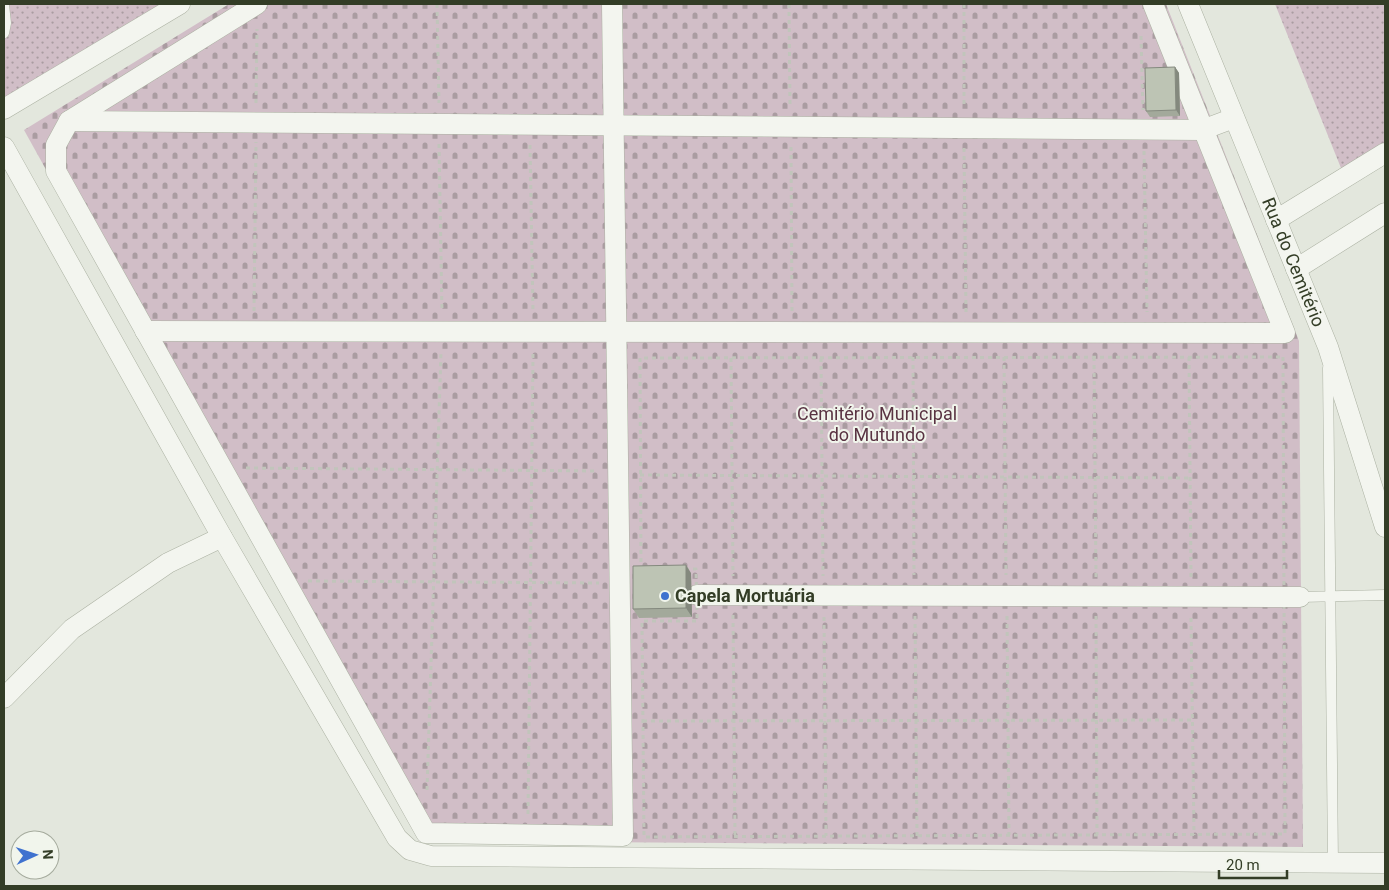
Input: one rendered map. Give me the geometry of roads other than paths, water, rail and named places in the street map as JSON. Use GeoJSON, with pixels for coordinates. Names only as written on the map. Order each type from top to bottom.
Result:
{"type":"FeatureCollection","features":[{"type":"Feature","properties":{"kind":"street"},"geometry":{"type":"LineString","coordinates":[[4,109],[180,4]]}},
{"type":"Feature","properties":{"kind":"street"},"geometry":{"type":"LineString","coordinates":[[257,14],[69,121],[56,145],[56,171],[426,833],[623,836],[612,4]]}},
{"type":"Feature","properties":{"kind":"street"},"geometry":{"type":"LineString","coordinates":[[145,331],[1285,333],[1208,129],[1153,4]]}},
{"type":"Feature","properties":{"kind":"street","name":"Rua do Cemitério"},"geometry":{"type":"LineString","coordinates":[[1188,4],[1328,347],[1385,527]]}},
{"type":"Feature","properties":{"kind":"street"},"geometry":{"type":"LineString","coordinates":[[69,121],[1144,130],[1208,129],[1234,118]]}},
{"type":"Feature","properties":{"kind":"street"},"geometry":{"type":"LineString","coordinates":[[4,148],[222,537],[397,838],[410,850],[431,856],[1385,863]]}},
{"type":"Feature","properties":{"kind":"street"},"geometry":{"type":"LineString","coordinates":[[1276,220],[1385,153]]}},
{"type":"Feature","properties":{"kind":"street"},"geometry":{"type":"LineString","coordinates":[[1296,269],[1385,213]]}},
{"type":"Feature","properties":{"kind":"street"},"geometry":{"type":"LineString","coordinates":[[4,698],[72,629],[168,563],[222,537]]}},
{"type":"Feature","properties":{"kind":"street"},"geometry":{"type":"LineString","coordinates":[[697,595],[1300,597]]}},
{"type":"Feature","properties":{"kind":"lane"},"geometry":{"type":"LineString","coordinates":[[4,4],[6,23],[4,33]]}},
{"type":"Feature","properties":{"kind":"lane"},"geometry":{"type":"LineString","coordinates":[[1328,347],[1333,864]]}},
{"type":"Feature","properties":{"kind":"lane"},"geometry":{"type":"LineString","coordinates":[[1300,597],[1385,595]]}},
{"type":"Feature","properties":{"kind":"place","name":"Capela Mortuária"},"geometry":{"type":"Point","coordinates":[665,596]}},
{"type":"Feature","properties":{"kind":"park label","name":"Cemitério Municipal do Mutundo"},"geometry":{"type":"Point","coordinates":[877,424]}}]}
